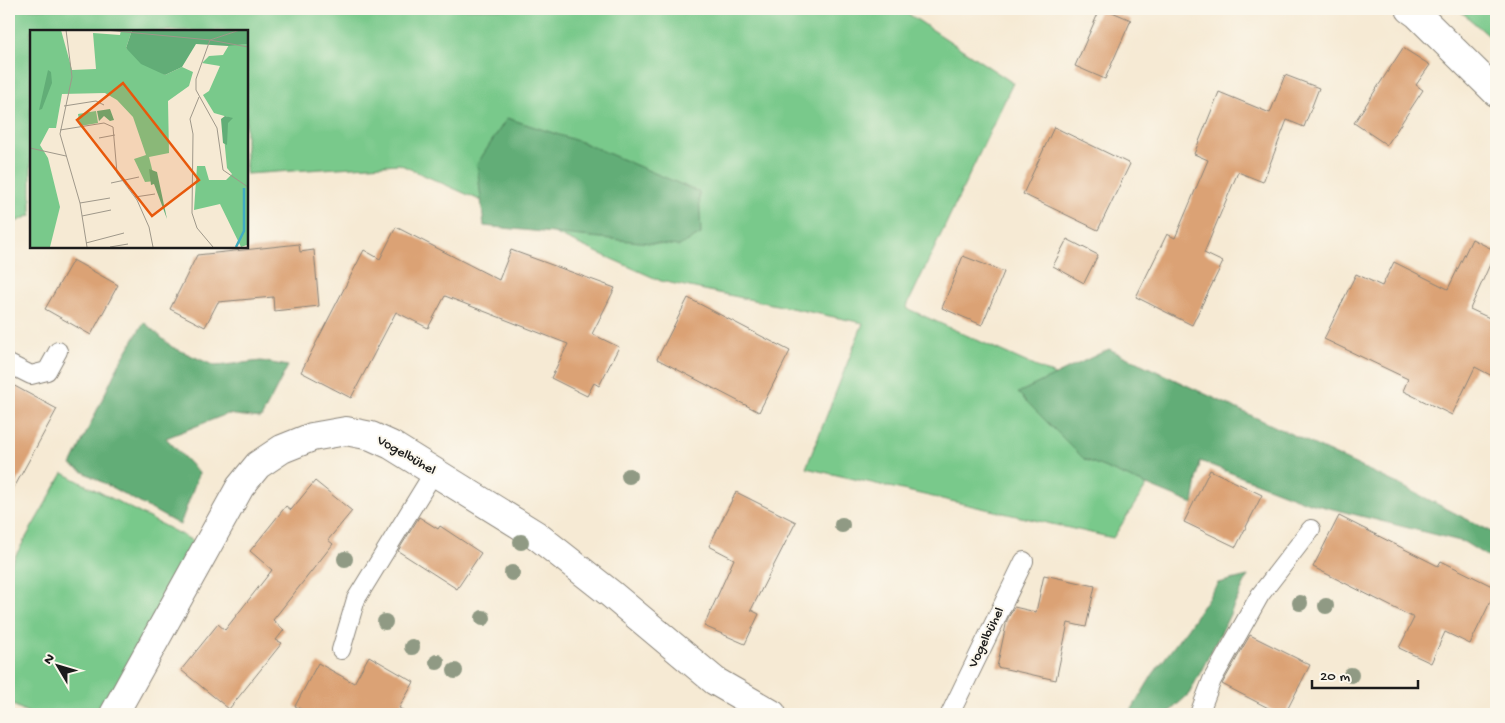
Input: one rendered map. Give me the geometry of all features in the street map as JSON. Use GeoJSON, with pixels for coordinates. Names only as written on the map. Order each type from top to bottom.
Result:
{"type":"FeatureCollection","features":[{"type":"Feature","properties":{"kind":"street"},"geometry":{"type":"LineString","coordinates":[[1410,9],[1418,14],[1496,92]]}},
{"type":"Feature","properties":{"kind":"street","name":"Vogelbühel"},"geometry":{"type":"LineString","coordinates":[[114,714],[240,487],[258,465],[282,449],[312,437],[346,431],[371,436],[391,445],[536,535],[611,594],[715,681],[772,714]]}},
{"type":"Feature","properties":{"kind":"lane"},"geometry":{"type":"LineString","coordinates":[[9,364],[30,376],[47,371],[58,351]]}},
{"type":"Feature","properties":{"kind":"lane"},"geometry":{"type":"LineString","coordinates":[[340,650],[356,599],[434,472]]}},
{"type":"Feature","properties":{"kind":"lane"},"geometry":{"type":"LineString","coordinates":[[1199,714],[1212,680],[1260,595],[1311,529]]}},
{"type":"Feature","properties":{"kind":"lane","name":"Vogelbühel"},"geometry":{"type":"LineString","coordinates":[[950,714],[1024,561]]}},
{"type":"Feature","properties":{"kind":"green space"},"geometry":{"type":"Polygon","coordinates":[[[9,9],[901,9],[1013,83],[906,308],[1181,432],[1113,538],[806,468],[863,323],[661,281],[399,164],[248,174],[248,30],[30,30],[30,215],[9,225],[9,9]]]}},
{"type":"Feature","properties":{"kind":"green space"},"geometry":{"type":"Polygon","coordinates":[[[1458,9],[1496,9],[1496,42],[1458,9]]]}},
{"type":"Feature","properties":{"kind":"green space"},"geometry":{"type":"Polygon","coordinates":[[[507,118],[584,143],[699,192],[701,234],[679,246],[484,226],[477,164],[507,118]]]}},
{"type":"Feature","properties":{"kind":"green space"},"geometry":{"type":"Polygon","coordinates":[[[144,322],[172,347],[215,366],[261,361],[288,366],[261,418],[227,414],[166,438],[199,473],[180,525],[71,465],[119,364],[144,322]]]}},
{"type":"Feature","properties":{"kind":"green space"},"geometry":{"type":"Polygon","coordinates":[[[1109,349],[1398,484],[1496,534],[1496,562],[1464,542],[1309,503],[1200,461],[1193,504],[1084,459],[1018,393],[1109,349]]]}},
{"type":"Feature","properties":{"kind":"green space"},"geometry":{"type":"Polygon","coordinates":[[[63,473],[197,543],[104,714],[31,714],[9,703],[9,567],[63,473]]]}},
{"type":"Feature","properties":{"kind":"green space"},"geometry":{"type":"Polygon","coordinates":[[[1248,576],[1189,694],[1167,714],[1129,714],[1153,674],[1187,629],[1218,583],[1248,576]]]}},
{"type":"Feature","properties":{"kind":"building"},"geometry":{"type":"Polygon","coordinates":[[[1100,9],[1105,9],[1131,20],[1105,79],[1075,66],[1100,9]]]}},
{"type":"Feature","properties":{"kind":"building"},"geometry":{"type":"Polygon","coordinates":[[[1403,48],[1430,65],[1416,85],[1423,90],[1387,145],[1354,123],[1403,48]]]}},
{"type":"Feature","properties":{"kind":"building"},"geometry":{"type":"Polygon","coordinates":[[[1285,75],[1319,88],[1304,127],[1287,120],[1263,182],[1238,172],[1204,253],[1223,262],[1192,325],[1136,297],[1167,234],[1175,238],[1208,160],[1194,154],[1219,92],[1270,113],[1285,75]]]}},
{"type":"Feature","properties":{"kind":"building"},"geometry":{"type":"Polygon","coordinates":[[[1054,127],[1130,164],[1098,230],[1023,194],[1054,127]]]}},
{"type":"Feature","properties":{"kind":"building"},"geometry":{"type":"Polygon","coordinates":[[[396,227],[499,280],[511,250],[615,288],[592,334],[619,347],[599,386],[594,383],[587,396],[551,378],[568,344],[445,296],[428,328],[396,312],[351,398],[301,372],[364,250],[380,259],[396,227]]]}},
{"type":"Feature","properties":{"kind":"building"},"geometry":{"type":"Polygon","coordinates":[[[1067,239],[1098,255],[1084,283],[1053,266],[1067,239]]]}},
{"type":"Feature","properties":{"kind":"building"},"geometry":{"type":"Polygon","coordinates":[[[1472,239],[1496,251],[1470,309],[1496,321],[1496,378],[1475,367],[1452,415],[1403,391],[1408,379],[1324,339],[1356,274],[1382,286],[1394,262],[1448,289],[1472,239]]]}},
{"type":"Feature","properties":{"kind":"building"},"geometry":{"type":"Polygon","coordinates":[[[299,244],[300,252],[314,250],[319,306],[274,311],[273,297],[218,302],[205,327],[170,309],[197,255],[299,244]]]}},
{"type":"Feature","properties":{"kind":"building"},"geometry":{"type":"Polygon","coordinates":[[[963,256],[1004,272],[982,325],[942,308],[963,256]]]}},
{"type":"Feature","properties":{"kind":"building"},"geometry":{"type":"Polygon","coordinates":[[[73,260],[118,285],[91,335],[45,309],[73,260]]]}},
{"type":"Feature","properties":{"kind":"building"},"geometry":{"type":"Polygon","coordinates":[[[688,298],[790,351],[759,412],[657,359],[688,298]]]}},
{"type":"Feature","properties":{"kind":"building"},"geometry":{"type":"Polygon","coordinates":[[[9,383],[57,409],[9,497],[9,383]]]}},
{"type":"Feature","properties":{"kind":"building"},"geometry":{"type":"Polygon","coordinates":[[[1210,470],[1262,495],[1236,547],[1184,522],[1210,470]]]}},
{"type":"Feature","properties":{"kind":"building"},"geometry":{"type":"Polygon","coordinates":[[[315,481],[352,511],[328,540],[333,544],[273,620],[284,630],[276,640],[282,643],[229,709],[181,670],[218,624],[225,630],[272,570],[250,551],[286,506],[291,510],[315,481]]]}},
{"type":"Feature","properties":{"kind":"building"},"geometry":{"type":"Polygon","coordinates":[[[736,492],[796,522],[751,610],[759,614],[745,644],[704,626],[734,559],[709,546],[736,492]]]}},
{"type":"Feature","properties":{"kind":"building"},"geometry":{"type":"Polygon","coordinates":[[[1339,516],[1438,566],[1441,561],[1496,588],[1470,644],[1445,632],[1431,663],[1399,648],[1414,618],[1313,567],[1339,516]]]}},
{"type":"Feature","properties":{"kind":"building"},"geometry":{"type":"Polygon","coordinates":[[[419,517],[438,529],[440,526],[481,553],[457,589],[398,551],[419,517]]]}},
{"type":"Feature","properties":{"kind":"building"},"geometry":{"type":"Polygon","coordinates":[[[1044,575],[1095,586],[1086,627],[1068,623],[1056,680],[997,667],[1007,620],[1014,607],[1036,612],[1044,575]]]}},
{"type":"Feature","properties":{"kind":"building"},"geometry":{"type":"Polygon","coordinates":[[[1250,635],[1310,665],[1285,714],[1280,714],[1222,684],[1250,635]]]}},
{"type":"Feature","properties":{"kind":"building"},"geometry":{"type":"Polygon","coordinates":[[[369,656],[414,682],[399,708],[410,714],[310,714],[295,706],[318,663],[354,683],[369,656]]]}}]}
